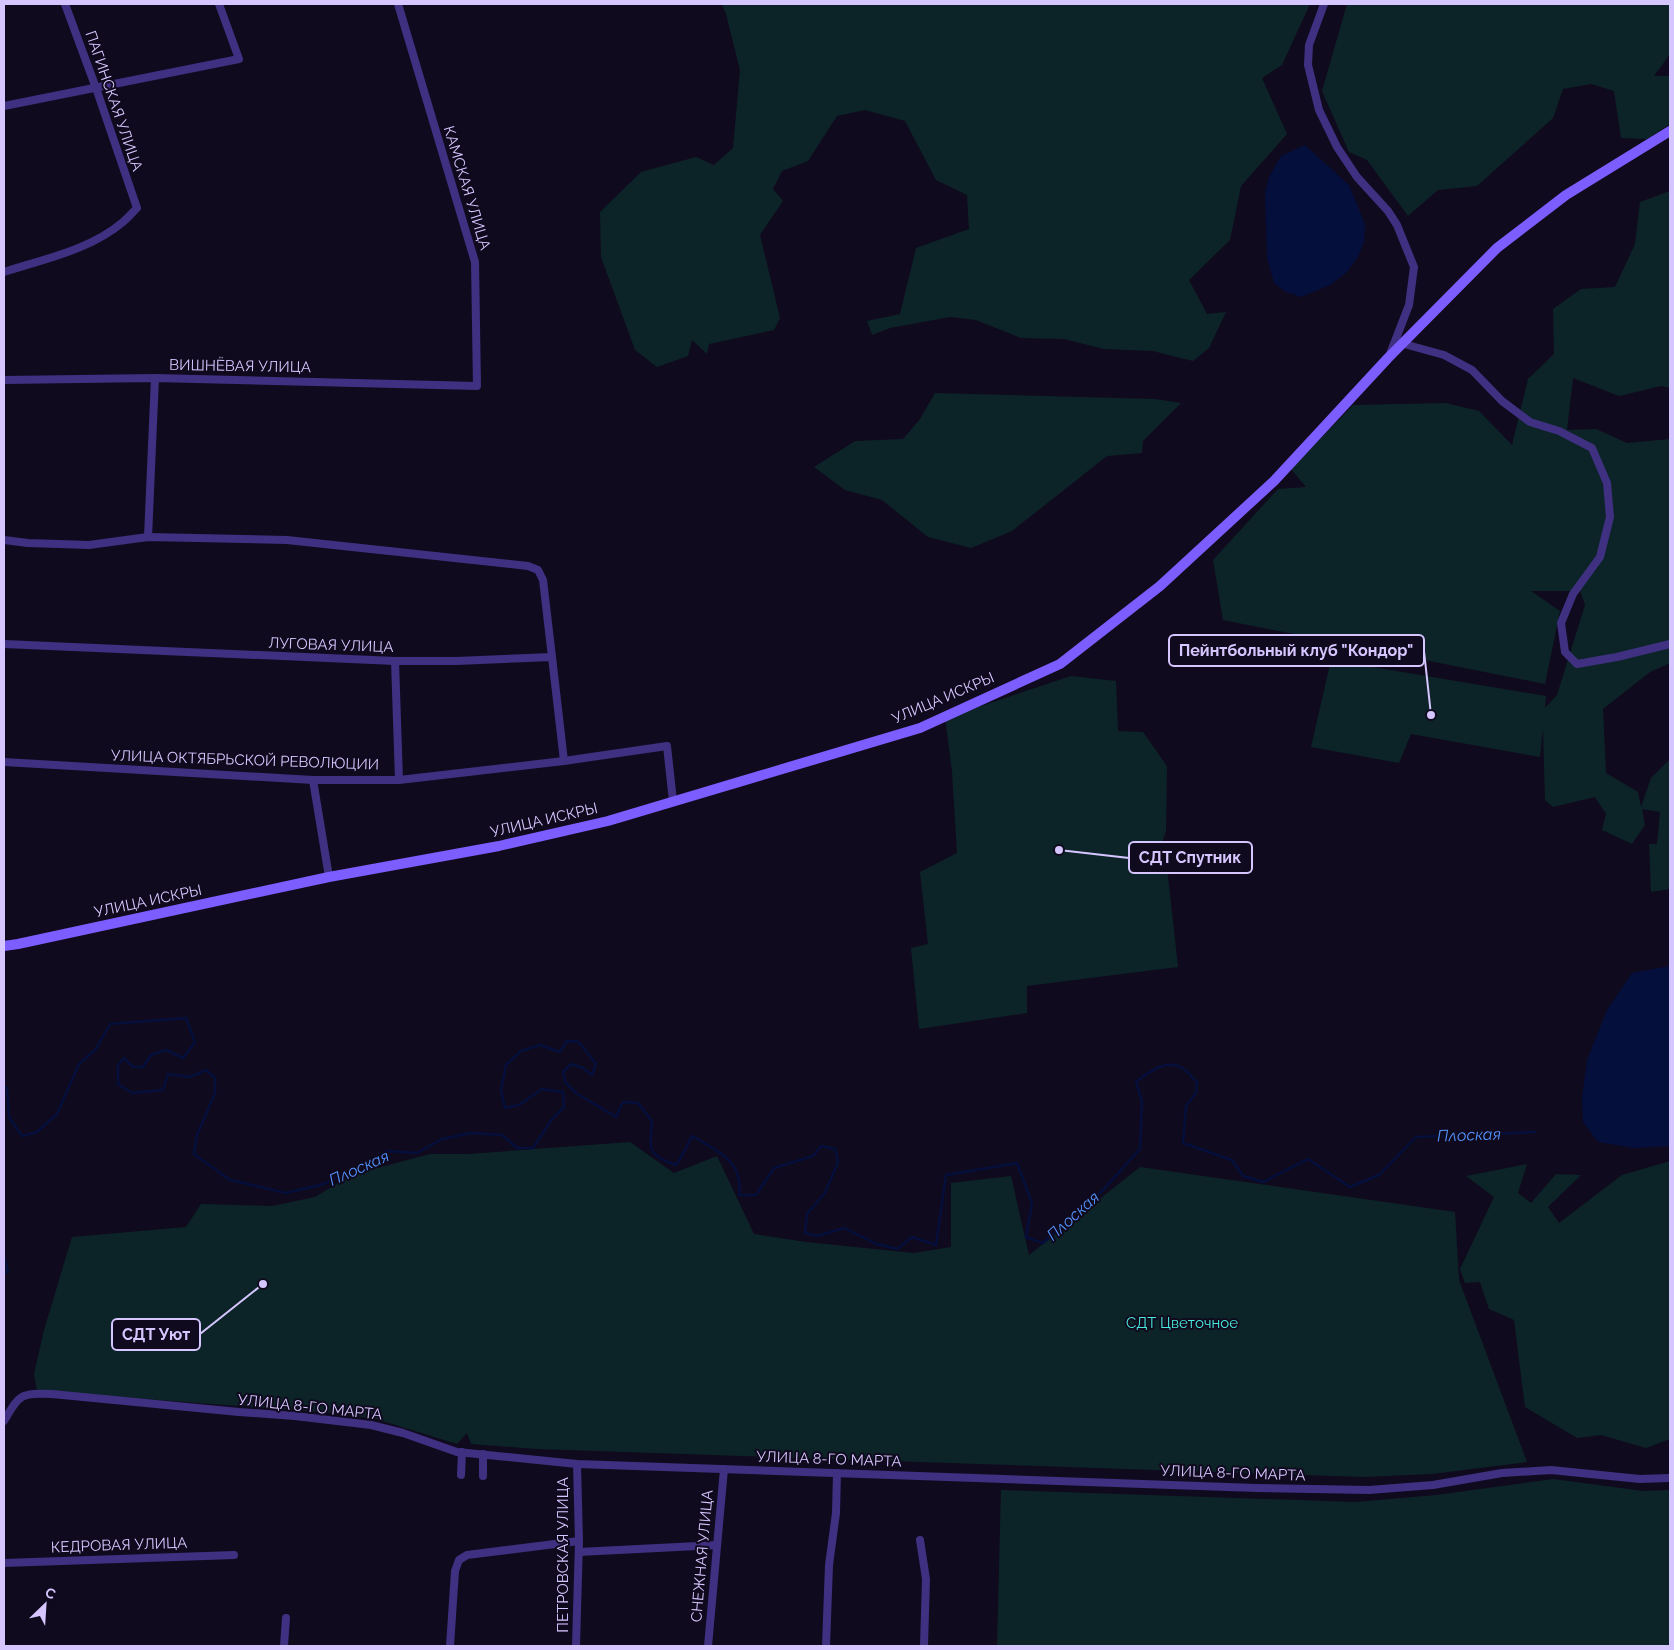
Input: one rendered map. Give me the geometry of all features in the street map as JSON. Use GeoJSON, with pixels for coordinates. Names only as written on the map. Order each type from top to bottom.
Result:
{"type":"FeatureCollection","features":[{"type":"Feature","properties":{"kind":"main road","name":"УЛИЦА ИСКРЫ"},"geometry":{"type":"LineString","coordinates":[[4,946],[329,877],[506,844],[608,821],[920,728],[1060,664],[1160,586],[1267,488],[1388,358],[1404,344],[1497,248],[1566,195],[1670,131]]}},
{"type":"Feature","properties":{"kind":"street","name":"ПАГИНСКАЯ УЛИЦА"},"geometry":{"type":"LineString","coordinates":[[4,272],[71,251],[100,238],[124,222],[136,208],[96,88],[65,4]]}},
{"type":"Feature","properties":{"kind":"street"},"geometry":{"type":"LineString","coordinates":[[4,106],[239,59],[219,4]]}},
{"type":"Feature","properties":{"kind":"street","name":"КАМСКАЯ УЛИЦА"},"geometry":{"type":"LineString","coordinates":[[398,4],[475,262],[477,386]]}},
{"type":"Feature","properties":{"kind":"street"},"geometry":{"type":"LineString","coordinates":[[1324,4],[1310,45],[1308,65],[1319,110],[1337,147],[1357,177],[1388,211],[1397,225],[1414,267],[1409,305],[1388,358]]}},
{"type":"Feature","properties":{"kind":"street"},"geometry":{"type":"LineString","coordinates":[[1404,344],[1444,355],[1472,370],[1502,401],[1530,422],[1558,430],[1592,448],[1607,483],[1610,518],[1600,557],[1573,594],[1561,623],[1565,652],[1577,664],[1617,658],[1670,644]]}},
{"type":"Feature","properties":{"kind":"street"},"geometry":{"type":"LineString","coordinates":[[148,537],[155,378]]}},
{"type":"Feature","properties":{"kind":"street","name":"ВИШНЁВАЯ УЛИЦА"},"geometry":{"type":"LineString","coordinates":[[4,380],[155,378],[477,386]]}},
{"type":"Feature","properties":{"kind":"street"},"geometry":{"type":"LineString","coordinates":[[4,540],[28,543],[89,545],[148,537],[286,540],[528,566],[538,570],[543,580],[564,761]]}},
{"type":"Feature","properties":{"kind":"street","name":"ЛУГОВАЯ УЛИЦА"},"geometry":{"type":"LineString","coordinates":[[4,644],[395,661],[456,661],[552,657]]}},
{"type":"Feature","properties":{"kind":"street"},"geometry":{"type":"LineString","coordinates":[[395,661],[399,780]]}},
{"type":"Feature","properties":{"kind":"street","name":"УЛИЦА ОКТЯБРЬСКОЙ РЕВОЛЮЦИИ"},"geometry":{"type":"LineString","coordinates":[[4,762],[313,780],[399,780],[564,761],[668,746],[673,801]]}},
{"type":"Feature","properties":{"kind":"street"},"geometry":{"type":"LineString","coordinates":[[313,780],[329,877]]}},
{"type":"Feature","properties":{"kind":"street","name":"УЛИЦА 8-ГО МАРТА"},"geometry":{"type":"LineString","coordinates":[[4,1421],[17,1398],[33,1393],[296,1416],[371,1425],[403,1433],[457,1452],[577,1464],[1256,1488],[1369,1490],[1433,1485],[1502,1473],[1550,1470],[1640,1479],[1670,1478]]}},
{"type":"Feature","properties":{"kind":"street"},"geometry":{"type":"LineString","coordinates":[[461,1475],[462,1452]]}},
{"type":"Feature","properties":{"kind":"street"},"geometry":{"type":"LineString","coordinates":[[483,1454],[483,1476]]}},
{"type":"Feature","properties":{"kind":"street","name":"ПЕТРОВСКАЯ УЛИЦА"},"geometry":{"type":"LineString","coordinates":[[576,1646],[579,1552],[577,1464]]}},
{"type":"Feature","properties":{"kind":"street","name":"СНЕЖНАЯ УЛИЦА"},"geometry":{"type":"LineString","coordinates":[[708,1646],[724,1469]]}},
{"type":"Feature","properties":{"kind":"street"},"geometry":{"type":"LineString","coordinates":[[826,1646],[829,1565],[836,1513],[836,1473]]}},
{"type":"Feature","properties":{"kind":"street"},"geometry":{"type":"LineString","coordinates":[[920,1540],[926,1579],[924,1646]]}},
{"type":"Feature","properties":{"kind":"street"},"geometry":{"type":"LineString","coordinates":[[450,1646],[455,1571],[458,1560],[467,1555],[579,1541]]}},
{"type":"Feature","properties":{"kind":"street"},"geometry":{"type":"LineString","coordinates":[[579,1552],[717,1544]]}},
{"type":"Feature","properties":{"kind":"street","name":"КЕДРОВАЯ УЛИЦА"},"geometry":{"type":"LineString","coordinates":[[4,1562],[234,1555]]}},
{"type":"Feature","properties":{"kind":"street"},"geometry":{"type":"LineString","coordinates":[[284,1646],[286,1618]]}},
{"type":"Feature","properties":{"kind":"green space"},"geometry":{"type":"Polygon","coordinates":[[[722,4],[1310,4],[1282,65],[1262,78],[1287,134],[1241,186],[1230,240],[1189,280],[1207,314],[1226,312],[1209,348],[1193,361],[1153,351],[1104,349],[1064,339],[1021,338],[976,320],[950,317],[890,328],[872,335],[867,321],[900,314],[916,248],[969,229],[967,195],[936,180],[905,121],[865,110],[837,116],[808,161],[782,171],[773,189],[783,201],[760,235],[780,318],[774,330],[709,344],[707,354],[692,340],[688,356],[657,367],[635,350],[601,257],[600,212],[641,172],[696,157],[714,165],[733,148],[740,70],[722,4]]]}},
{"type":"Feature","properties":{"kind":"green space"},"geometry":{"type":"Polygon","coordinates":[[[1347,4],[1670,4],[1670,54],[1654,76],[1670,76],[1670,124],[1647,139],[1621,138],[1614,91],[1591,84],[1563,89],[1553,118],[1477,186],[1438,190],[1408,216],[1367,160],[1349,152],[1322,91],[1347,4]]]}},
{"type":"Feature","properties":{"kind":"green space"},"geometry":{"type":"Polygon","coordinates":[[[1670,191],[1670,388],[1661,386],[1619,396],[1573,378],[1567,430],[1596,429],[1627,443],[1670,439],[1670,663],[1650,672],[1603,709],[1606,773],[1638,792],[1641,807],[1651,778],[1670,759],[1670,889],[1651,892],[1649,844],[1657,844],[1660,812],[1642,809],[1645,825],[1632,844],[1602,830],[1606,814],[1595,797],[1553,807],[1545,800],[1543,728],[1540,757],[1411,734],[1399,763],[1311,747],[1331,660],[1546,696],[1545,708],[1557,695],[1585,605],[1580,591],[1531,591],[1560,611],[1545,684],[1223,620],[1213,560],[1278,489],[1306,487],[1291,469],[1353,405],[1446,403],[1479,411],[1512,445],[1528,379],[1554,354],[1553,309],[1581,289],[1615,287],[1635,244],[1640,202],[1670,191]]]}},
{"type":"Feature","properties":{"kind":"green space"},"geometry":{"type":"Polygon","coordinates":[[[935,393],[1155,399],[1181,403],[1143,441],[1142,453],[1107,456],[1012,531],[971,548],[928,537],[882,500],[845,490],[814,467],[855,441],[903,439],[920,419],[935,393]]]}},
{"type":"Feature","properties":{"kind":"green space"},"geometry":{"type":"Polygon","coordinates":[[[1071,676],[1116,681],[1118,731],[1143,732],[1167,766],[1166,831],[1161,846],[1168,876],[1178,967],[1027,986],[1027,1013],[919,1029],[911,948],[928,944],[920,872],[957,853],[952,771],[945,718],[1071,676]]]}},
{"type":"Feature","properties":{"kind":"green space","name":"СДТ Цветочное"},"geometry":{"type":"Polygon","coordinates":[[[630,1142],[674,1173],[717,1156],[754,1234],[806,1242],[914,1253],[951,1247],[951,1183],[1011,1176],[1029,1255],[1140,1167],[1455,1212],[1459,1280],[1527,1462],[1432,1474],[1363,1477],[537,1449],[471,1444],[467,1433],[457,1444],[376,1419],[335,1413],[37,1391],[34,1374],[44,1330],[72,1237],[186,1227],[201,1204],[272,1206],[315,1197],[351,1175],[430,1154],[468,1154],[630,1142]]]}},
{"type":"Feature","properties":{"kind":"green space"},"geometry":{"type":"Polygon","coordinates":[[[1670,1161],[1670,1439],[1646,1448],[1601,1435],[1577,1438],[1525,1407],[1514,1320],[1489,1309],[1480,1282],[1465,1283],[1460,1269],[1494,1197],[1466,1176],[1527,1164],[1518,1193],[1531,1203],[1556,1174],[1581,1175],[1548,1207],[1559,1223],[1622,1175],[1670,1161]]]}},
{"type":"Feature","properties":{"kind":"green space"},"geometry":{"type":"Polygon","coordinates":[[[1553,1479],[1643,1491],[1670,1490],[1670,1646],[997,1646],[1001,1490],[1355,1502],[1436,1495],[1553,1479]]]}},
{"type":"Feature","properties":{"kind":"shaded area"},"geometry":{"type":"Polygon","coordinates":[[[1305,145],[1349,185],[1365,224],[1364,242],[1358,257],[1346,273],[1330,285],[1301,297],[1286,292],[1274,283],[1267,258],[1265,193],[1269,177],[1281,156],[1305,145]]]}},
{"type":"Feature","properties":{"kind":"shaded area"},"geometry":{"type":"Polygon","coordinates":[[[1670,966],[1670,1146],[1633,1148],[1598,1142],[1583,1122],[1582,1098],[1587,1060],[1607,1010],[1632,973],[1670,966]]]}},
{"type":"Feature","properties":{"kind":"waterway","name":"Плоская"},"geometry":{"type":"LineString","coordinates":[[4,1087],[7,1088],[9,1117],[22,1136],[37,1132],[57,1114],[79,1064],[96,1049],[110,1024],[186,1018],[195,1042],[183,1058],[166,1050],[151,1055],[143,1067],[133,1067],[124,1058],[118,1065],[118,1084],[132,1093],[163,1090],[168,1074],[190,1077],[206,1070],[215,1078],[215,1093],[197,1135],[194,1154],[230,1180],[286,1193],[324,1184],[387,1151],[417,1153],[442,1139],[471,1133],[502,1135],[517,1148],[533,1148],[552,1119],[564,1107],[563,1092],[542,1089],[519,1105],[505,1108],[501,1090],[506,1065],[521,1051],[540,1045],[560,1052],[567,1041],[579,1042],[596,1064],[592,1075],[583,1068],[571,1064],[563,1072],[565,1082],[576,1093],[616,1117],[623,1102],[638,1103],[652,1121],[651,1145],[652,1150],[659,1158],[676,1165],[692,1136],[719,1152],[733,1165],[739,1183],[739,1195],[756,1195],[774,1168],[813,1156],[821,1146],[835,1149],[838,1162],[825,1193],[807,1214],[805,1233],[817,1236],[844,1228],[877,1244],[897,1249],[912,1237],[936,1245],[946,1175],[1017,1163],[1032,1203],[1026,1237],[1043,1243],[1102,1191],[1140,1149],[1142,1101],[1136,1082],[1152,1071],[1164,1066],[1176,1065],[1186,1071],[1197,1082],[1196,1093],[1186,1106],[1183,1143],[1232,1160],[1243,1176],[1263,1182],[1308,1159],[1350,1187],[1379,1175],[1416,1137],[1535,1132]]}},
{"type":"Feature","properties":{"kind":"waterway"},"geometry":{"type":"LineString","coordinates":[[4,1257],[8,1271],[4,1274]]}},
{"type":"Feature","properties":{"kind":"place","name":"Пейнтбольный клуб \"Кондор\""},"geometry":{"type":"Point","coordinates":[1431,715]}},
{"type":"Feature","properties":{"kind":"place","name":"СДТ Спутник"},"geometry":{"type":"Point","coordinates":[1059,850]}},
{"type":"Feature","properties":{"kind":"place","name":"СДТ Уют"},"geometry":{"type":"Point","coordinates":[263,1284]}}]}
